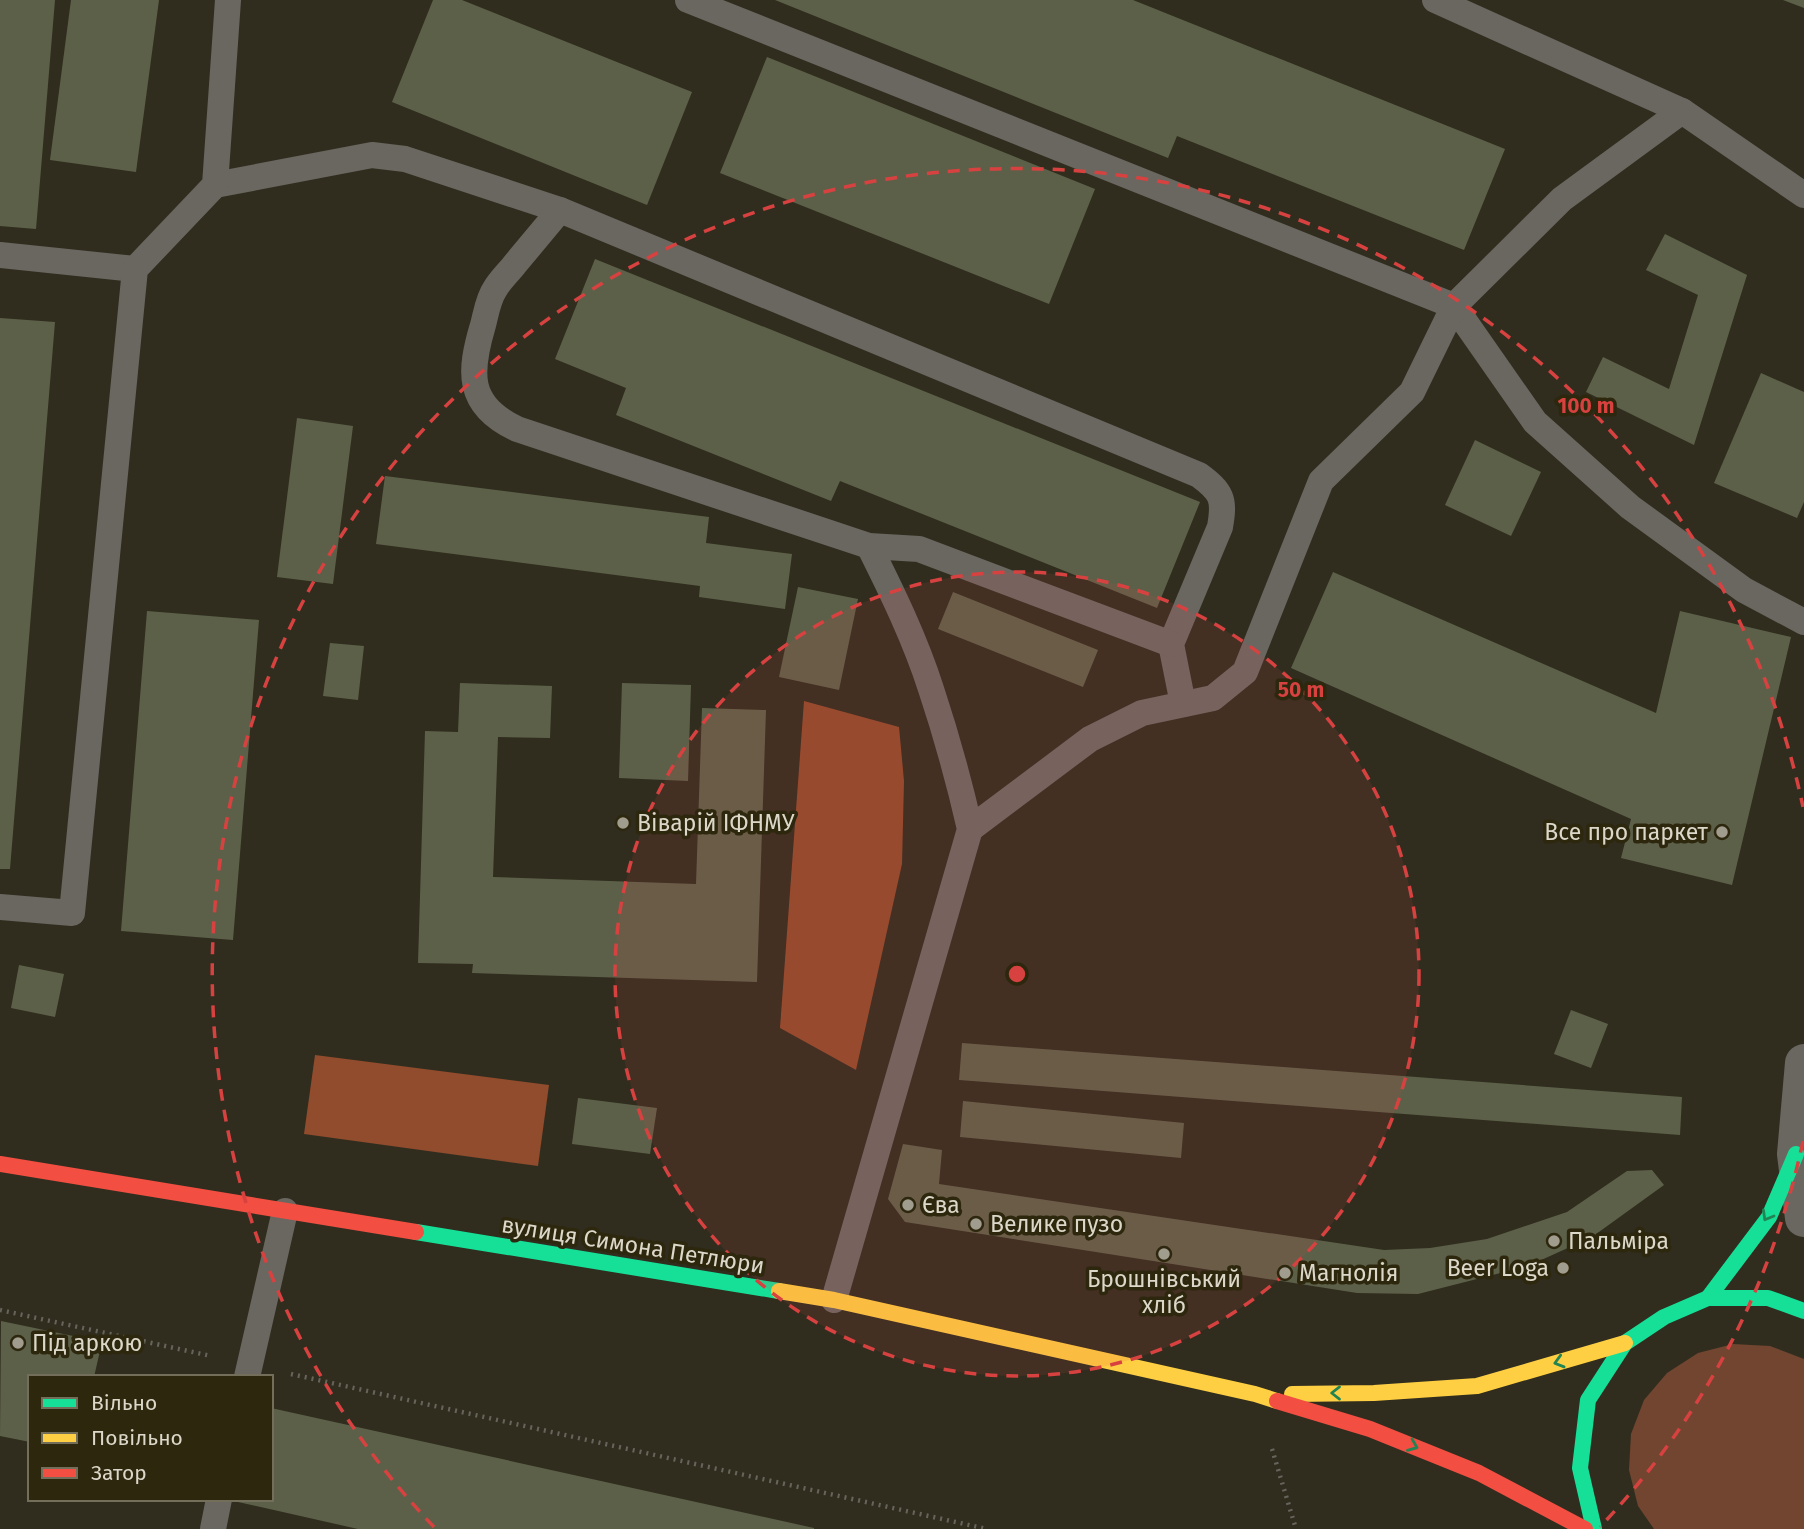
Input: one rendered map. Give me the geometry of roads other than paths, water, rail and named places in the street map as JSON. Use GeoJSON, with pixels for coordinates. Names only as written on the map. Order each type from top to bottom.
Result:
{"type":"FeatureCollection","features":[{"type":"Feature","properties":{"kind":"main road"},"geometry":{"type":"LineString","coordinates":[[1708,1298],[1769,1217],[1796,1154]]}},
{"type":"Feature","properties":{"kind":"main road","name":"вулиця Симона Петлюри"},"geometry":{"type":"LineString","coordinates":[[2,1173],[285,1211],[834,1300],[1255,1394],[1370,1429],[1443,1458],[1479,1473],[1585,1529]]}},
{"type":"Feature","properties":{"kind":"main road"},"geometry":{"type":"LineString","coordinates":[[1594,1529],[1580,1468],[1588,1400],[1625,1343],[1664,1317],[1708,1298],[1768,1298],[1804,1311]]}},
{"type":"Feature","properties":{"kind":"main road","name":"вулиця Симона Петлюри"},"geometry":{"type":"LineString","coordinates":[[1255,1394],[1374,1393],[1477,1386],[1625,1343]]}},
{"type":"Feature","properties":{"kind":"street"},"geometry":{"type":"LineString","coordinates":[[1804,1063],[1796,1154],[1804,1218]]}},
{"type":"Feature","properties":{"kind":"lane"},"geometry":{"type":"LineString","coordinates":[[215,185],[228,0]]}},
{"type":"Feature","properties":{"kind":"lane"},"geometry":{"type":"LineString","coordinates":[[688,0],[1454,306],[1544,431],[1630,507],[1744,590],[1804,622]]}},
{"type":"Feature","properties":{"kind":"lane"},"geometry":{"type":"LineString","coordinates":[[1435,0],[1682,111],[1804,195]]}},
{"type":"Feature","properties":{"kind":"lane"},"geometry":{"type":"LineString","coordinates":[[970,829],[1090,738],[1142,713],[1213,698],[1245,673],[1321,481],[1412,392],[1454,306],[1562,199],[1682,111]]}},
{"type":"Feature","properties":{"kind":"lane"},"geometry":{"type":"LineString","coordinates":[[0,907],[72,913],[135,269],[215,185],[356,157],[381,155],[405,159],[560,210],[1199,475],[1215,487],[1223,507],[1220,527],[1171,644],[1183,704]]}},
{"type":"Feature","properties":{"kind":"lane"},"geometry":{"type":"LineString","coordinates":[[560,210],[493,290],[475,350],[473,365],[480,398],[502,422],[869,546],[919,549],[1171,644]]}},
{"type":"Feature","properties":{"kind":"lane"},"geometry":{"type":"LineString","coordinates":[[0,255],[135,269]]}},
{"type":"Feature","properties":{"kind":"lane"},"geometry":{"type":"LineString","coordinates":[[834,1300],[970,829],[931,688],[894,596],[869,546]]}},
{"type":"Feature","properties":{"kind":"lane"},"geometry":{"type":"LineString","coordinates":[[249,1371],[285,1211]]}},
{"type":"Feature","properties":{"kind":"lane"},"geometry":{"type":"LineString","coordinates":[[213,1529],[219,1501]]}},
{"type":"Feature","properties":{"kind":"place","name":"Віварій ІФНМУ"},"geometry":{"type":"Point","coordinates":[623,823]}},
{"type":"Feature","properties":{"kind":"place","name":"Все про паркет"},"geometry":{"type":"Point","coordinates":[1722,832]}},
{"type":"Feature","properties":{"kind":"place","name":"Єва"},"geometry":{"type":"Point","coordinates":[908,1205]}},
{"type":"Feature","properties":{"kind":"place","name":"Велике пузо"},"geometry":{"type":"Point","coordinates":[976,1224]}},
{"type":"Feature","properties":{"kind":"place","name":"Пальміра"},"geometry":{"type":"Point","coordinates":[1554,1241]}},
{"type":"Feature","properties":{"kind":"place","name":"Брошнівський хліб"},"geometry":{"type":"Point","coordinates":[1164,1254]}},
{"type":"Feature","properties":{"kind":"place","name":"Beer Loga"},"geometry":{"type":"Point","coordinates":[1563,1268]}},
{"type":"Feature","properties":{"kind":"place","name":"Магнолія"},"geometry":{"type":"Point","coordinates":[1285,1273]}},
{"type":"Feature","properties":{"kind":"place","name":"Під аркою"},"geometry":{"type":"Point","coordinates":[18,1343]}}]}
